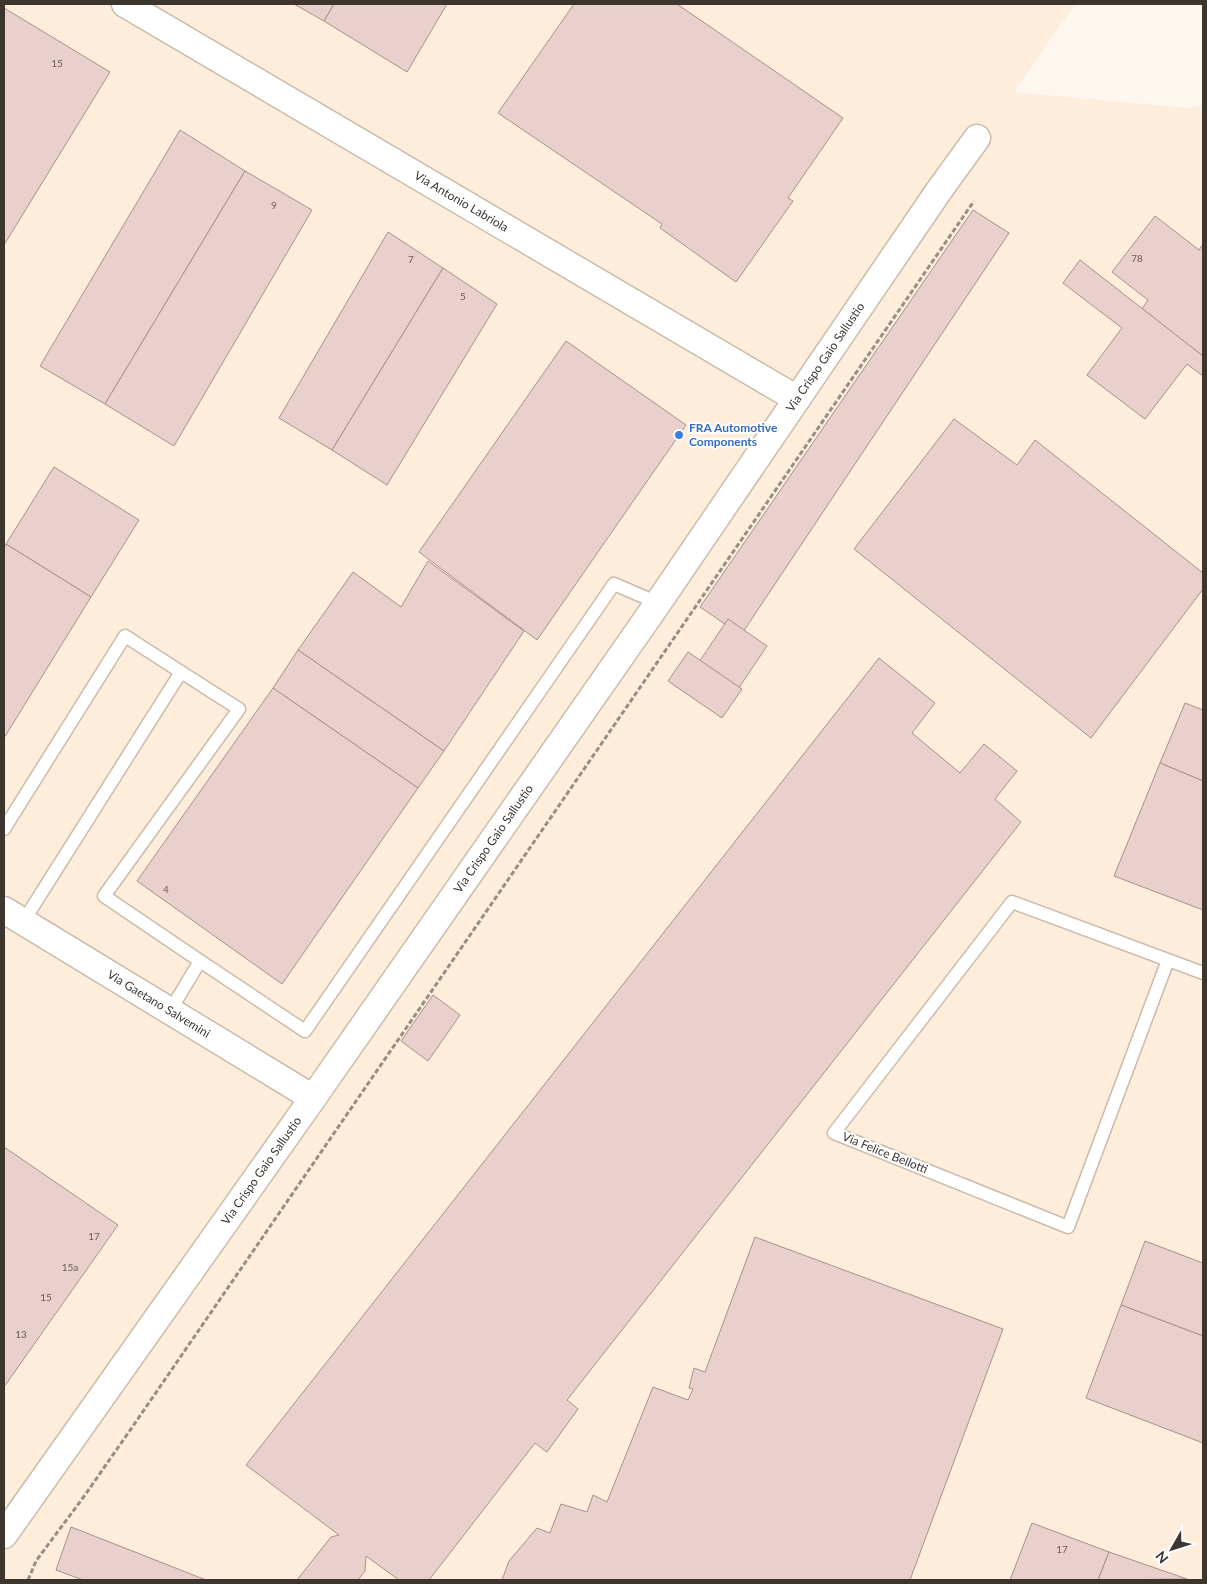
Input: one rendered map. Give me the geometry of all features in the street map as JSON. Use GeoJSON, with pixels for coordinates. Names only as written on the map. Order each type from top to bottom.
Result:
{"type":"FeatureCollection","features":[{"type":"Feature","properties":{"kind":"street","name":"Via Antonio Labriola"},"geometry":{"type":"LineString","coordinates":[[125,4],[797,399]]}},
{"type":"Feature","properties":{"kind":"street","name":"Via Crispo Gaio Sallustio"},"geometry":{"type":"LineString","coordinates":[[4,1535],[314,1098],[658,603],[938,192],[977,138]]}},
{"type":"Feature","properties":{"kind":"street","name":"Via Gaetano Salvemini"},"geometry":{"type":"LineString","coordinates":[[13,916],[314,1098]]}},
{"type":"Feature","properties":{"kind":"lane"},"geometry":{"type":"LineString","coordinates":[[4,829],[125,636],[239,709],[104,896],[305,1031],[614,584],[658,603]]}},
{"type":"Feature","properties":{"kind":"lane"},"geometry":{"type":"LineString","coordinates":[[13,916],[181,672]]}},
{"type":"Feature","properties":{"kind":"lane","name":"Via Felice Bellotti"},"geometry":{"type":"LineString","coordinates":[[1168,960],[1068,1227],[834,1133],[1012,902],[1203,973]]}},
{"type":"Feature","properties":{"kind":"lane"},"geometry":{"type":"LineString","coordinates":[[170,1011],[200,961]]}},
{"type":"Feature","properties":{"kind":"path"},"geometry":{"type":"LineString","coordinates":[[28,1580],[36,1561],[85,1495],[974,201]]}},
{"type":"Feature","properties":{"kind":"shaded area"},"geometry":{"type":"Polygon","coordinates":[[[4,4],[1075,4],[1014,92],[1187,108],[1203,105],[1203,1580],[4,1580],[4,4]]]}},
{"type":"Feature","properties":{"kind":"building"},"geometry":{"type":"Polygon","coordinates":[[[294,4],[334,4],[324,21],[294,4]]]}},
{"type":"Feature","properties":{"kind":"building"},"geometry":{"type":"Polygon","coordinates":[[[334,4],[447,4],[407,72],[324,21],[334,4]]]}},
{"type":"Feature","properties":{"kind":"building"},"geometry":{"type":"Polygon","coordinates":[[[574,4],[677,4],[843,118],[788,198],[793,201],[736,282],[660,228],[662,224],[498,113],[574,4]]]}},
{"type":"Feature","properties":{"kind":"building"},"geometry":{"type":"Polygon","coordinates":[[[4,8],[110,72],[4,245],[4,8]]]}},
{"type":"Feature","properties":{"kind":"building"},"geometry":{"type":"Polygon","coordinates":[[[180,130],[245,171],[105,404],[40,366],[180,130]]]}},
{"type":"Feature","properties":{"kind":"building"},"geometry":{"type":"Polygon","coordinates":[[[245,171],[312,210],[174,446],[105,404],[245,171]]]}},
{"type":"Feature","properties":{"kind":"building"},"geometry":{"type":"Polygon","coordinates":[[[973,210],[1009,233],[741,635],[700,607],[973,210]]]}},
{"type":"Feature","properties":{"kind":"building"},"geometry":{"type":"Polygon","coordinates":[[[1155,216],[1199,250],[1203,244],[1203,356],[1142,309],[1148,300],[1112,272],[1155,216]]]}},
{"type":"Feature","properties":{"kind":"building"},"geometry":{"type":"Polygon","coordinates":[[[388,232],[443,268],[332,450],[279,418],[388,232]]]}},
{"type":"Feature","properties":{"kind":"building"},"geometry":{"type":"Polygon","coordinates":[[[1080,260],[1203,356],[1203,376],[1187,364],[1145,419],[1087,375],[1122,328],[1063,283],[1080,260]]]}},
{"type":"Feature","properties":{"kind":"building"},"geometry":{"type":"Polygon","coordinates":[[[443,268],[497,304],[387,485],[332,450],[443,268]]]}},
{"type":"Feature","properties":{"kind":"building"},"geometry":{"type":"Polygon","coordinates":[[[566,341],[686,425],[537,640],[419,552],[566,341]]]}},
{"type":"Feature","properties":{"kind":"building"},"geometry":{"type":"Polygon","coordinates":[[[954,419],[1017,465],[1035,440],[1203,573],[1203,589],[1091,738],[854,549],[954,419]]]}},
{"type":"Feature","properties":{"kind":"building"},"geometry":{"type":"Polygon","coordinates":[[[54,467],[139,520],[91,597],[6,544],[54,467]]]}},
{"type":"Feature","properties":{"kind":"building"},"geometry":{"type":"Polygon","coordinates":[[[6,544],[91,597],[4,738],[4,548],[6,544]]]}},
{"type":"Feature","properties":{"kind":"building"},"geometry":{"type":"Polygon","coordinates":[[[428,561],[524,631],[444,751],[298,650],[353,572],[401,607],[428,561]]]}},
{"type":"Feature","properties":{"kind":"building"},"geometry":{"type":"Polygon","coordinates":[[[728,619],[767,646],[736,692],[697,665],[728,619]]]}},
{"type":"Feature","properties":{"kind":"building"},"geometry":{"type":"Polygon","coordinates":[[[298,650],[444,751],[418,788],[273,688],[298,650]]]}},
{"type":"Feature","properties":{"kind":"building"},"geometry":{"type":"Polygon","coordinates":[[[688,652],[742,689],[722,718],[668,681],[688,652]]]}},
{"type":"Feature","properties":{"kind":"building"},"geometry":{"type":"Polygon","coordinates":[[[879,658],[935,703],[912,733],[960,773],[984,744],[1017,771],[995,799],[1021,822],[567,1400],[578,1409],[547,1452],[535,1443],[429,1580],[399,1580],[366,1556],[365,1571],[358,1580],[297,1580],[331,1537],[339,1535],[246,1465],[879,658]]]}},
{"type":"Feature","properties":{"kind":"building"},"geometry":{"type":"Polygon","coordinates":[[[273,688],[418,788],[282,984],[137,881],[273,688]]]}},
{"type":"Feature","properties":{"kind":"building"},"geometry":{"type":"Polygon","coordinates":[[[1185,703],[1203,710],[1203,781],[1160,763],[1185,703]]]}},
{"type":"Feature","properties":{"kind":"building"},"geometry":{"type":"Polygon","coordinates":[[[1160,763],[1203,781],[1203,910],[1114,876],[1160,763]]]}},
{"type":"Feature","properties":{"kind":"building"},"geometry":{"type":"Polygon","coordinates":[[[433,995],[460,1015],[428,1061],[401,1041],[433,995]]]}},
{"type":"Feature","properties":{"kind":"building"},"geometry":{"type":"Polygon","coordinates":[[[4,1147],[118,1225],[4,1387],[4,1147]]]}},
{"type":"Feature","properties":{"kind":"building"},"geometry":{"type":"Polygon","coordinates":[[[755,1237],[1003,1329],[910,1580],[502,1580],[509,1561],[537,1528],[550,1533],[561,1504],[587,1512],[593,1495],[607,1502],[653,1387],[688,1400],[693,1389],[689,1388],[694,1368],[705,1372],[755,1237]]]}},
{"type":"Feature","properties":{"kind":"building"},"geometry":{"type":"Polygon","coordinates":[[[1145,1241],[1203,1263],[1203,1336],[1121,1305],[1145,1241]]]}},
{"type":"Feature","properties":{"kind":"building"},"geometry":{"type":"Polygon","coordinates":[[[1121,1305],[1203,1336],[1203,1443],[1086,1398],[1121,1305]]]}},
{"type":"Feature","properties":{"kind":"building"},"geometry":{"type":"Polygon","coordinates":[[[1032,1523],[1109,1552],[1098,1580],[1010,1580],[1032,1523]]]}},
{"type":"Feature","properties":{"kind":"building"},"geometry":{"type":"Polygon","coordinates":[[[71,1527],[206,1580],[83,1580],[56,1570],[71,1527]]]}},
{"type":"Feature","properties":{"kind":"building"},"geometry":{"type":"Polygon","coordinates":[[[1109,1552],[1187,1579],[1098,1580],[1109,1552]]]}},
{"type":"Feature","properties":{"kind":"place","name":"FRA Automotive Components"},"geometry":{"type":"Point","coordinates":[679,435]}}]}
